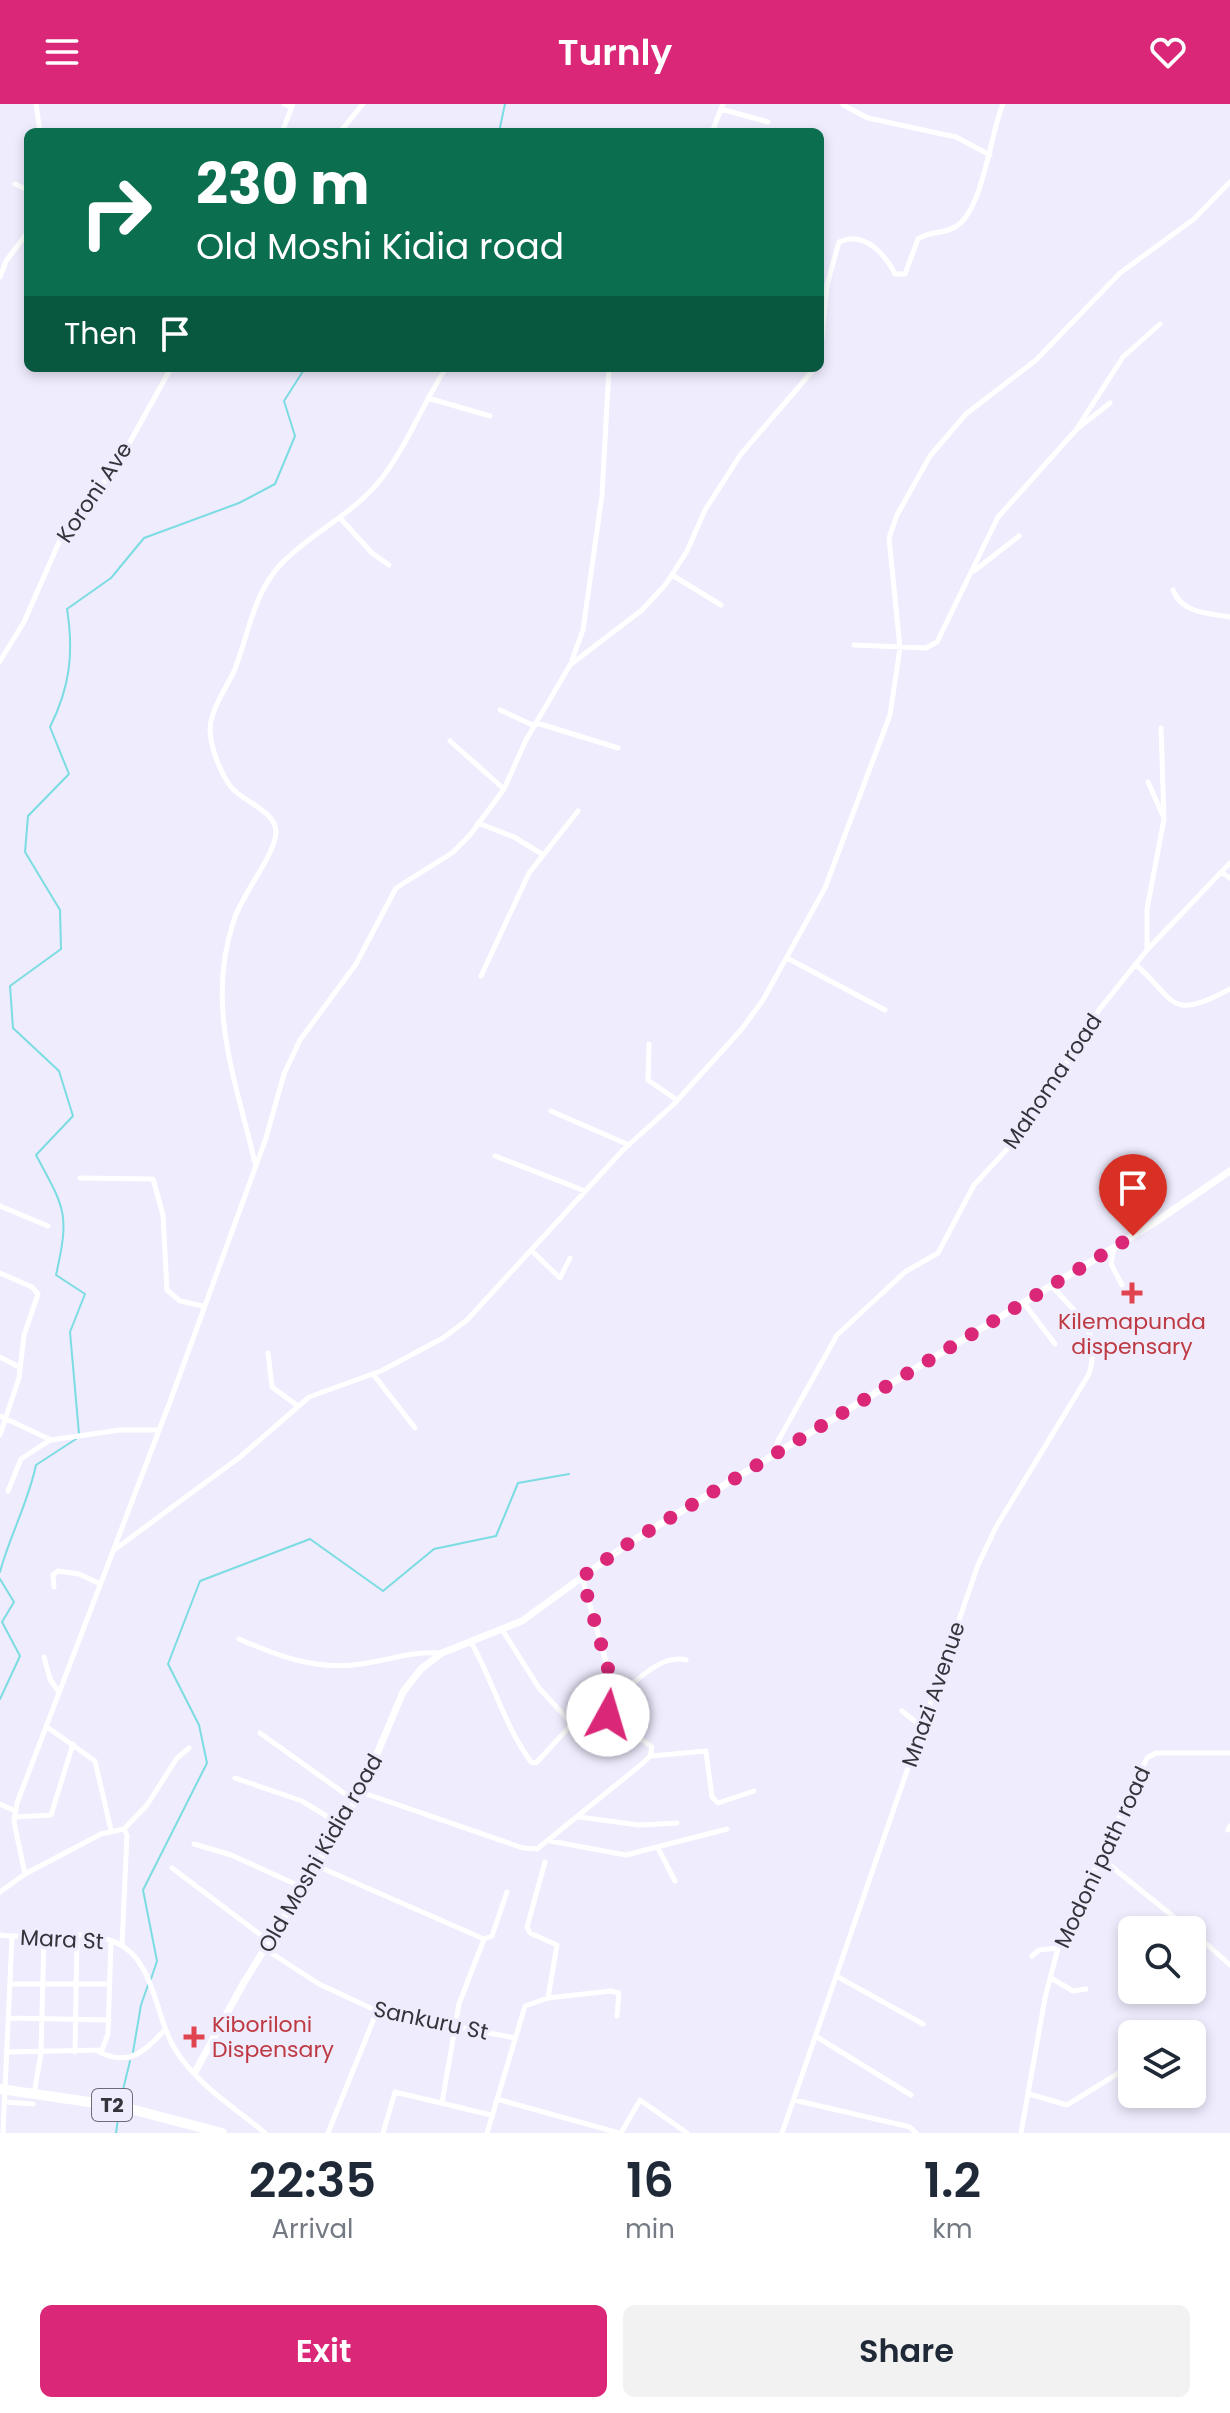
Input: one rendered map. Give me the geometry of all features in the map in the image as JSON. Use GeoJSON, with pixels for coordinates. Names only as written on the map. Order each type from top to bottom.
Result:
{"type":"FeatureCollection","features":[{"type":"Feature","properties":{"kind":"highway","name":"T2"},"geometry":{"type":"LineString","coordinates":[[2,2090],[33,2099],[123,2107],[222,2133]]}},
{"type":"Feature","properties":{"kind":"street"},"geometry":{"type":"LineString","coordinates":[[36,104],[39,128]]}},
{"type":"Feature","properties":{"kind":"street"},"geometry":{"type":"LineString","coordinates":[[283,128],[292,105],[284,104]]}},
{"type":"Feature","properties":{"kind":"street"},"geometry":{"type":"LineString","coordinates":[[343,128],[363,104]]}},
{"type":"Feature","properties":{"kind":"street"},"geometry":{"type":"LineString","coordinates":[[824,317],[827,285],[839,242],[849,238],[880,249],[895,274],[902,276],[918,239],[951,230],[963,221],[990,155],[994,126],[1003,104]]}},
{"type":"Feature","properties":{"kind":"street"},"geometry":{"type":"LineString","coordinates":[[843,105],[868,118],[956,137],[990,155]]}},
{"type":"Feature","properties":{"kind":"street"},"geometry":{"type":"LineString","coordinates":[[714,128],[722,106],[768,122]]}},
{"type":"Feature","properties":{"kind":"street"},"geometry":{"type":"LineString","coordinates":[[114,1550],[240,1457],[317,1393],[373,1374],[443,1338],[467,1320],[585,1191],[677,1100],[753,1014],[787,958],[843,846],[863,779],[890,715],[900,648],[889,538],[897,515],[930,456],[966,414],[1023,372],[1120,273],[1194,219],[1230,182]]}},
{"type":"Feature","properties":{"kind":"street"},"geometry":{"type":"LineString","coordinates":[[15,184],[24,188]]}},
{"type":"Feature","properties":{"kind":"street"},"geometry":{"type":"LineString","coordinates":[[0,277],[6,261],[24,237]]}},
{"type":"Feature","properties":{"kind":"street"},"geometry":{"type":"LineString","coordinates":[[854,645],[926,648],[937,642],[998,517],[1076,430],[1123,357],[1160,324]]}},
{"type":"Feature","properties":{"kind":"street","name":"Koroni Ave"},"geometry":{"type":"LineString","coordinates":[[0,661],[24,622],[60,540],[116,467],[169,372]]}},
{"type":"Feature","properties":{"kind":"street"},"geometry":{"type":"LineString","coordinates":[[255,1164],[224,1043],[222,976],[241,900],[273,843],[276,828],[270,818],[238,795],[225,778],[214,750],[211,726],[259,597],[280,566],[341,519],[383,477],[444,372]]}},
{"type":"Feature","properties":{"kind":"street"},"geometry":{"type":"LineString","coordinates":[[25,1874],[14,1814],[270,1129],[290,1058],[309,1026],[356,964],[396,888],[452,853],[504,789],[570,665],[583,630],[602,495],[609,372]]}},
{"type":"Feature","properties":{"kind":"street"},"geometry":{"type":"LineString","coordinates":[[570,665],[642,610],[672,575],[705,510],[741,454],[811,372]]}},
{"type":"Feature","properties":{"kind":"street"},"geometry":{"type":"LineString","coordinates":[[428,398],[490,416]]}},
{"type":"Feature","properties":{"kind":"street"},"geometry":{"type":"LineString","coordinates":[[1076,430],[1110,403]]}},
{"type":"Feature","properties":{"kind":"street"},"geometry":{"type":"LineString","coordinates":[[341,519],[372,553],[389,565]]}},
{"type":"Feature","properties":{"kind":"street"},"geometry":{"type":"LineString","coordinates":[[974,571],[1019,536]]}},
{"type":"Feature","properties":{"kind":"street"},"geometry":{"type":"LineString","coordinates":[[672,575],[721,605]]}},
{"type":"Feature","properties":{"kind":"street"},"geometry":{"type":"LineString","coordinates":[[1173,590],[1176,598],[1188,608],[1230,617]]}},
{"type":"Feature","properties":{"kind":"street"},"geometry":{"type":"LineString","coordinates":[[500,710],[536,725],[618,748]]}},
{"type":"Feature","properties":{"kind":"street"},"geometry":{"type":"LineString","coordinates":[[1147,950],[1147,909],[1164,819],[1161,728]]}},
{"type":"Feature","properties":{"kind":"street"},"geometry":{"type":"LineString","coordinates":[[450,741],[504,789]]}},
{"type":"Feature","properties":{"kind":"street"},"geometry":{"type":"LineString","coordinates":[[1148,782],[1164,819]]}},
{"type":"Feature","properties":{"kind":"street"},"geometry":{"type":"LineString","coordinates":[[481,976],[529,873],[578,811]]}},
{"type":"Feature","properties":{"kind":"street"},"geometry":{"type":"LineString","coordinates":[[478,823],[514,837],[542,854]]}},
{"type":"Feature","properties":{"kind":"street","name":"Mahoma road"},"geometry":{"type":"LineString","coordinates":[[774,1454],[778,1441],[837,1335],[905,1272],[938,1253],[974,1185],[1023,1132],[1082,1034],[1147,950],[1230,863]]}},
{"type":"Feature","properties":{"kind":"street"},"geometry":{"type":"LineString","coordinates":[[1221,872],[1230,878]]}},
{"type":"Feature","properties":{"kind":"street"},"geometry":{"type":"LineString","coordinates":[[787,958],[885,1010]]}},
{"type":"Feature","properties":{"kind":"street"},"geometry":{"type":"LineString","coordinates":[[1135,964],[1151,978],[1164,997],[1175,1004],[1195,1004],[1230,989]]}},
{"type":"Feature","properties":{"kind":"street"},"geometry":{"type":"LineString","coordinates":[[649,1044],[648,1080],[677,1100]]}},
{"type":"Feature","properties":{"kind":"street"},"geometry":{"type":"LineString","coordinates":[[551,1111],[629,1145]]}},
{"type":"Feature","properties":{"kind":"street"},"geometry":{"type":"LineString","coordinates":[[495,1156],[585,1191]]}},
{"type":"Feature","properties":{"kind":"street","name":"Old Moshi Kidia road"},"geometry":{"type":"LineString","coordinates":[[195,2072],[361,1792],[408,1683],[442,1653],[503,1631],[535,1613],[629,1543],[1115,1246],[1230,1171]]}},
{"type":"Feature","properties":{"kind":"street"},"geometry":{"type":"LineString","coordinates":[[80,1178],[153,1179],[163,1215],[167,1290],[180,1301],[203,1306]]}},
{"type":"Feature","properties":{"kind":"street"},"geometry":{"type":"LineString","coordinates":[[0,1206],[48,1226]]}},
{"type":"Feature","properties":{"kind":"street"},"geometry":{"type":"LineString","coordinates":[[1115,1246],[1111,1264],[1122,1285]]}},
{"type":"Feature","properties":{"kind":"street"},"geometry":{"type":"LineString","coordinates":[[532,1251],[560,1278],[570,1258]]}},
{"type":"Feature","properties":{"kind":"street"},"geometry":{"type":"LineString","coordinates":[[0,1273],[32,1287],[38,1294],[24,1335],[19,1378],[3,1417],[0,1435]]}},
{"type":"Feature","properties":{"kind":"street","name":"Mnazi Avenue"},"geometry":{"type":"LineString","coordinates":[[782,2133],[984,1552],[1083,1386],[1092,1363],[1093,1337],[1051,1284]]}},
{"type":"Feature","properties":{"kind":"street"},"geometry":{"type":"LineString","coordinates":[[1023,1302],[1055,1344]]}},
{"type":"Feature","properties":{"kind":"street"},"geometry":{"type":"LineString","coordinates":[[268,1353],[272,1387],[298,1406]]}},
{"type":"Feature","properties":{"kind":"street"},"geometry":{"type":"LineString","coordinates":[[0,1357],[19,1367]]}},
{"type":"Feature","properties":{"kind":"street"},"geometry":{"type":"LineString","coordinates":[[373,1374],[415,1428]]}},
{"type":"Feature","properties":{"kind":"street"},"geometry":{"type":"LineString","coordinates":[[3,1417],[51,1440]]}},
{"type":"Feature","properties":{"kind":"street"},"geometry":{"type":"LineString","coordinates":[[8,1491],[21,1459],[51,1440],[120,1430],[159,1430]]}},
{"type":"Feature","properties":{"kind":"street"},"geometry":{"type":"LineString","coordinates":[[54,1587],[53,1575],[62,1571],[100,1584]]}},
{"type":"Feature","properties":{"kind":"street"},"geometry":{"type":"LineString","coordinates":[[582,1577],[616,1697]]}},
{"type":"Feature","properties":{"kind":"street"},"geometry":{"type":"LineString","coordinates":[[471,1642],[489,1674],[515,1741],[531,1762],[536,1763],[572,1724],[539,1688],[503,1631]]}},
{"type":"Feature","properties":{"kind":"street"},"geometry":{"type":"LineString","coordinates":[[239,1639],[282,1658],[306,1663],[348,1665],[419,1652],[442,1653]]}},
{"type":"Feature","properties":{"kind":"street"},"geometry":{"type":"LineString","coordinates":[[44,1657],[50,1679],[58,1691]]}},
{"type":"Feature","properties":{"kind":"street"},"geometry":{"type":"LineString","coordinates":[[650,1756],[652,1747],[608,1715],[608,1707],[616,1697],[662,1662],[676,1657],[686,1660]]}},
{"type":"Feature","properties":{"kind":"street"},"geometry":{"type":"LineString","coordinates":[[902,1711],[922,1727]]}},
{"type":"Feature","properties":{"kind":"street"},"geometry":{"type":"LineString","coordinates":[[47,1727],[95,1761],[111,1830]]}},
{"type":"Feature","properties":{"kind":"street"},"geometry":{"type":"LineString","coordinates":[[260,1733],[355,1801]]}},
{"type":"Feature","properties":{"kind":"street"},"geometry":{"type":"LineString","coordinates":[[0,1804],[14,1814],[51,1815],[73,1744]]}},
{"type":"Feature","properties":{"kind":"street"},"geometry":{"type":"LineString","coordinates":[[0,1892],[25,1874],[111,1830],[124,1829],[147,1805],[177,1758],[189,1748]]}},
{"type":"Feature","properties":{"kind":"street"},"geometry":{"type":"LineString","coordinates":[[361,1792],[523,1848],[537,1849],[650,1756],[706,1751],[712,1797],[718,1803],[754,1791]]}},
{"type":"Feature","properties":{"kind":"street","name":"Modoni path road"},"geometry":{"type":"LineString","coordinates":[[1021,2133],[1058,1948],[1072,1911],[1150,1755],[1230,1753]]}},
{"type":"Feature","properties":{"kind":"street"},"geometry":{"type":"LineString","coordinates":[[235,1778],[302,1801],[341,1825]]}},
{"type":"Feature","properties":{"kind":"street"},"geometry":{"type":"LineString","coordinates":[[578,1817],[639,1825],[677,1823]]}},
{"type":"Feature","properties":{"kind":"street"},"geometry":{"type":"LineString","coordinates":[[122,1945],[127,1835],[124,1829]]}},
{"type":"Feature","properties":{"kind":"street"},"geometry":{"type":"LineString","coordinates":[[549,1841],[614,1855],[658,1848],[727,1829]]}},
{"type":"Feature","properties":{"kind":"street"},"geometry":{"type":"LineString","coordinates":[[194,1844],[231,1855],[304,1888]]}},
{"type":"Feature","properties":{"kind":"street"},"geometry":{"type":"LineString","coordinates":[[658,1848],[675,1881]]}},
{"type":"Feature","properties":{"kind":"street"},"geometry":{"type":"LineString","coordinates":[[1101,1858],[1173,1916]]}},
{"type":"Feature","properties":{"kind":"street"},"geometry":{"type":"LineString","coordinates":[[545,1862],[527,1927],[530,1933],[557,1945],[548,1998]]}},
{"type":"Feature","properties":{"kind":"street"},"geometry":{"type":"LineString","coordinates":[[317,1866],[484,1939],[492,1936],[507,1892]]}},
{"type":"Feature","properties":{"kind":"street","name":"Sankuru St"},"geometry":{"type":"LineString","coordinates":[[172,1868],[319,1984],[377,2011],[515,2038]]}},
{"type":"Feature","properties":{"kind":"street","name":"Mara St"},"geometry":{"type":"LineString","coordinates":[[0,1935],[77,1937],[122,1945],[150,1984],[165,2030],[176,2052],[209,2089],[265,2133]]}},
{"type":"Feature","properties":{"kind":"street"},"geometry":{"type":"LineString","coordinates":[[5,2102],[33,2099],[41,2053],[44,1936]]}},
{"type":"Feature","properties":{"kind":"street"},"geometry":{"type":"LineString","coordinates":[[3,2133],[5,2102],[2,2090],[12,1937]]}},
{"type":"Feature","properties":{"kind":"street"},"geometry":{"type":"LineString","coordinates":[[75,2052],[77,1937]]}},
{"type":"Feature","properties":{"kind":"street"},"geometry":{"type":"LineString","coordinates":[[442,2103],[463,1987],[484,1939]]}},
{"type":"Feature","properties":{"kind":"street"},"geometry":{"type":"LineString","coordinates":[[98,2051],[106,2042],[109,2020],[111,1941]]}},
{"type":"Feature","properties":{"kind":"street"},"geometry":{"type":"LineString","coordinates":[[1206,1944],[1230,1965]]}},
{"type":"Feature","properties":{"kind":"street"},"geometry":{"type":"LineString","coordinates":[[1032,1956],[1039,1950],[1058,1948]]}},
{"type":"Feature","properties":{"kind":"street"},"geometry":{"type":"LineString","coordinates":[[838,1977],[923,2024]]}},
{"type":"Feature","properties":{"kind":"street"},"geometry":{"type":"LineString","coordinates":[[1051,1978],[1073,1991],[1086,1989]]}},
{"type":"Feature","properties":{"kind":"street"},"geometry":{"type":"LineString","coordinates":[[11,1984],[110,1984]]}},
{"type":"Feature","properties":{"kind":"street"},"geometry":{"type":"LineString","coordinates":[[487,2133],[522,2009],[548,1998],[616,1991],[619,1997],[617,2016]]}},
{"type":"Feature","properties":{"kind":"street"},"geometry":{"type":"LineString","coordinates":[[0,2003],[10,2004]]}},
{"type":"Feature","properties":{"kind":"street"},"geometry":{"type":"LineString","coordinates":[[328,2133],[377,2011]]}},
{"type":"Feature","properties":{"kind":"street"},"geometry":{"type":"LineString","coordinates":[[9,2018],[109,2020]]}},
{"type":"Feature","properties":{"kind":"street"},"geometry":{"type":"LineString","coordinates":[[6,2052],[98,2051],[119,2058],[139,2056],[165,2030]]}},
{"type":"Feature","properties":{"kind":"street"},"geometry":{"type":"LineString","coordinates":[[817,2037],[911,2095]]}},
{"type":"Feature","properties":{"kind":"street"},"geometry":{"type":"LineString","coordinates":[[1029,2094],[1067,2105],[1118,2073]]}},
{"type":"Feature","properties":{"kind":"street"},"geometry":{"type":"LineString","coordinates":[[383,2133],[395,2092],[491,2115]]}},
{"type":"Feature","properties":{"kind":"street"},"geometry":{"type":"LineString","coordinates":[[497,2099],[620,2133],[640,2100],[687,2133]]}},
{"type":"Feature","properties":{"kind":"street"},"geometry":{"type":"LineString","coordinates":[[794,2100],[910,2127],[916,2133]]}},
{"type":"Feature","properties":{"kind":"street"},"geometry":{"type":"LineString","coordinates":[[593,2133],[596,2126]]}},
{"type":"Feature","properties":{"kind":"waterway"},"geometry":{"type":"LineString","coordinates":[[500,128],[505,104]]}},
{"type":"Feature","properties":{"kind":"waterway"},"geometry":{"type":"LineString","coordinates":[[79,1434],[70,1332],[85,1294],[56,1275],[63,1238],[62,1212],[36,1155],[73,1116],[59,1071],[13,1028],[10,986],[61,949],[60,910],[25,852],[28,816],[69,774],[50,727],[69,670],[67,609],[111,578],[144,538],[239,503],[275,484],[295,436],[284,401],[302,372]]}},
{"type":"Feature","properties":{"kind":"waterway"},"geometry":{"type":"LineString","coordinates":[[0,1572],[36,1465],[76,1439]]}},
{"type":"Feature","properties":{"kind":"waterway"},"geometry":{"type":"LineString","coordinates":[[151,1979],[157,1961],[143,1890],[207,1763],[199,1725],[168,1664],[200,1581],[310,1539],[383,1591],[434,1549],[496,1536],[518,1483],[569,1474]]}},
{"type":"Feature","properties":{"kind":"waterway"},"geometry":{"type":"LineString","coordinates":[[0,1579],[14,1602],[2,1622],[20,1656],[0,1699]]}},
{"type":"Feature","properties":{"kind":"waterway"},"geometry":{"type":"LineString","coordinates":[[133,2052],[141,2005],[148,1985]]}},
{"type":"Feature","properties":{"kind":"waterway"},"geometry":{"type":"LineString","coordinates":[[120,2102],[130,2061]]}},
{"type":"Feature","properties":{"kind":"waterway"},"geometry":{"type":"LineString","coordinates":[[116,2133],[119,2111]]}},
{"type":"Feature","properties":{"kind":"place","name":"Kilemapunda dispensary"},"geometry":{"type":"Point","coordinates":[1132,1293]}},
{"type":"Feature","properties":{"kind":"place","name":"Kiboriloni Dispensary"},"geometry":{"type":"Point","coordinates":[194,2037]}},
{"type":"Feature","properties":{"kind":"route"},"geometry":{"type":"LineString","coordinates":[[608,1715],[608,1707],[616,1697],[582,1577],[629,1543],[1133,1236]]}}]}
